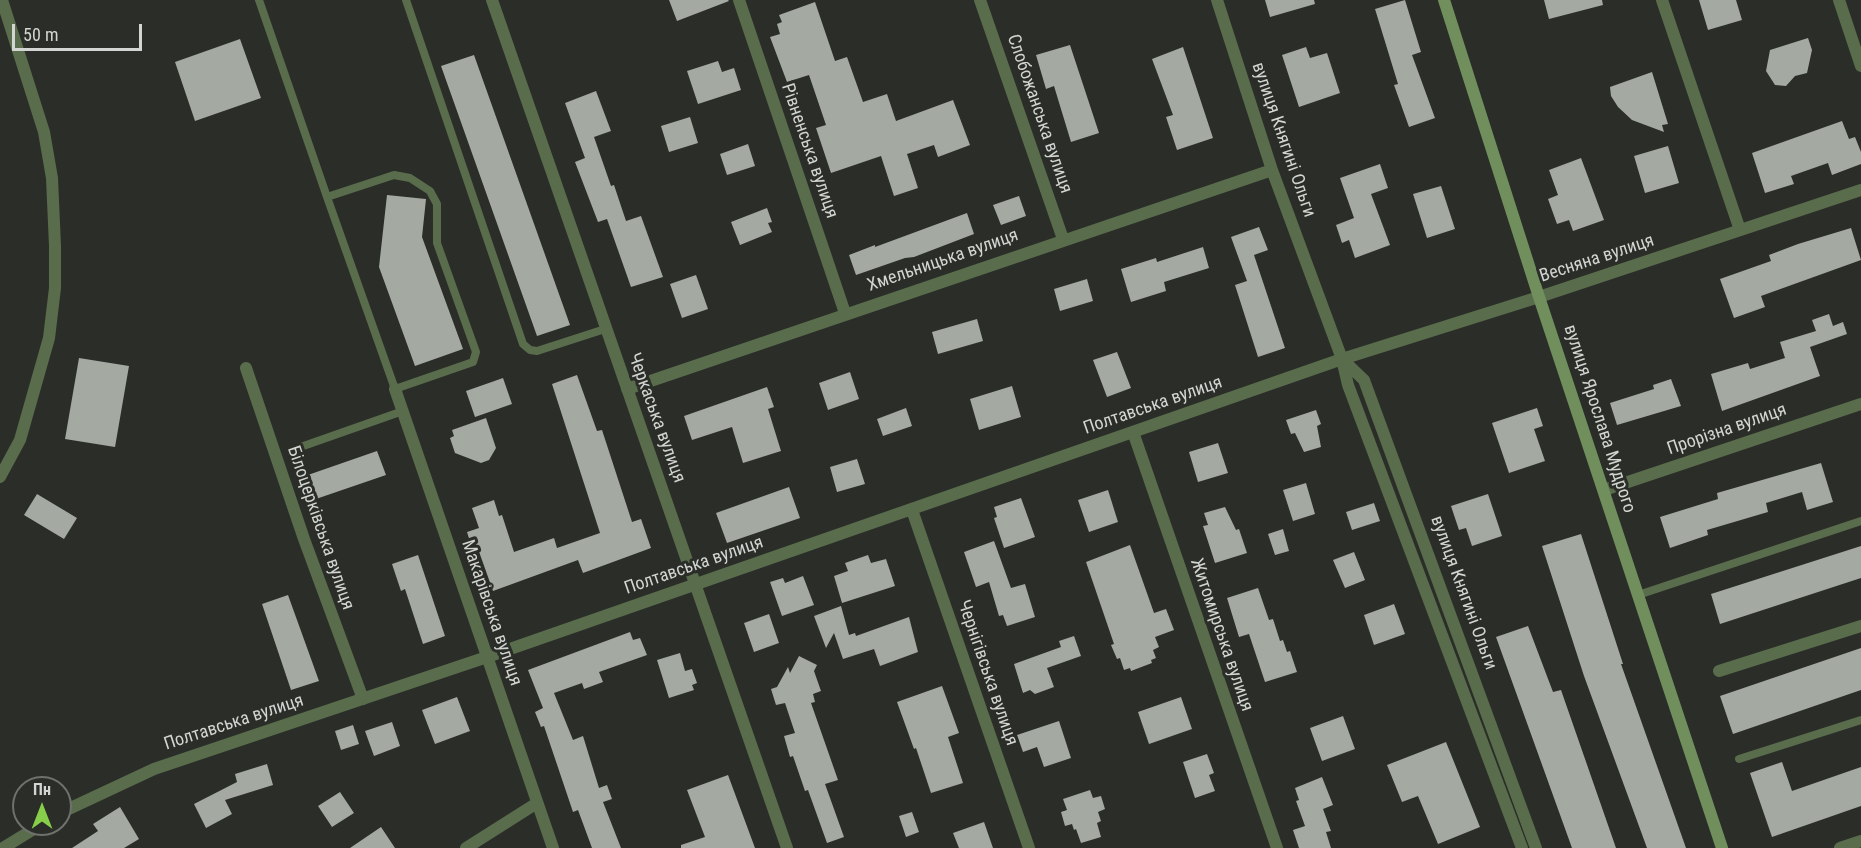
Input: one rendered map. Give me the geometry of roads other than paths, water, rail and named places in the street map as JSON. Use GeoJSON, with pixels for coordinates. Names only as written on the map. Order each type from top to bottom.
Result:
{"type":"FeatureCollection","features":[{"type":"Feature","properties":{"kind":"main road","name":"вулиця Ярослава Мудрого"},"geometry":{"type":"LineString","coordinates":[[1444,0],[1539,297],[1722,848]]}},
{"type":"Feature","properties":{"kind":"street"},"geometry":{"type":"LineString","coordinates":[[0,477],[20,440],[49,339],[55,288],[52,178],[44,132],[2,0]]}},
{"type":"Feature","properties":{"kind":"street","name":"Черкаська вулиця"},"geometry":{"type":"LineString","coordinates":[[492,0],[787,848]]}},
{"type":"Feature","properties":{"kind":"street","name":"Рівненська вулиця"},"geometry":{"type":"LineString","coordinates":[[739,0],[845,313]]}},
{"type":"Feature","properties":{"kind":"street","name":"Слобожанська вулиця"},"geometry":{"type":"LineString","coordinates":[[980,0],[1063,239]]}},
{"type":"Feature","properties":{"kind":"street","name":"вулиця Княгині Ольги"},"geometry":{"type":"LineString","coordinates":[[1217,0],[1272,170],[1342,359],[1348,385],[1522,848]]}},
{"type":"Feature","properties":{"kind":"street"},"geometry":{"type":"LineString","coordinates":[[1662,0],[1740,230]]}},
{"type":"Feature","properties":{"kind":"street"},"geometry":{"type":"LineString","coordinates":[[1839,0],[1861,66]]}},
{"type":"Feature","properties":{"kind":"street","name":"Хмельницька вулиця"},"geometry":{"type":"LineString","coordinates":[[627,389],[845,313],[1272,170]]}},
{"type":"Feature","properties":{"kind":"street","name":"Весняна вулиця"},"geometry":{"type":"LineString","coordinates":[[1342,359],[1539,297],[1861,190]]}},
{"type":"Feature","properties":{"kind":"street","name":"вулиця Княгині Ольги"},"geometry":{"type":"LineString","coordinates":[[1342,359],[1364,380],[1536,848]]}},
{"type":"Feature","properties":{"kind":"street","name":"Полтавська вулиця"},"geometry":{"type":"LineString","coordinates":[[72,807],[154,769],[696,585],[1342,359]]}},
{"type":"Feature","properties":{"kind":"street","name":"Білоцерківська вулиця"},"geometry":{"type":"LineString","coordinates":[[246,368],[304,539],[363,699]]}},
{"type":"Feature","properties":{"kind":"street","name":"Макарівська вулиця"},"geometry":{"type":"LineString","coordinates":[[395,389],[553,848]]}},
{"type":"Feature","properties":{"kind":"street","name":"Прорізна вулиця"},"geometry":{"type":"LineString","coordinates":[[1604,490],[1861,404]]}},
{"type":"Feature","properties":{"kind":"street","name":"Житомирська вулиця"},"geometry":{"type":"LineString","coordinates":[[1133,432],[1278,848]]}},
{"type":"Feature","properties":{"kind":"street","name":"Чернігівська вулиця"},"geometry":{"type":"LineString","coordinates":[[912,510],[1029,848]]}},
{"type":"Feature","properties":{"kind":"street"},"geometry":{"type":"LineString","coordinates":[[1719,671],[1861,626]]}},
{"type":"Feature","properties":{"kind":"street"},"geometry":{"type":"LineString","coordinates":[[466,848],[537,803]]}},
{"type":"Feature","properties":{"kind":"street"},"geometry":{"type":"LineString","coordinates":[[3,848],[22,836]]}},
{"type":"Feature","properties":{"kind":"street"},"geometry":{"type":"LineString","coordinates":[[1840,848],[1861,841]]}},
{"type":"Feature","properties":{"kind":"lane"},"geometry":{"type":"LineString","coordinates":[[259,0],[327,197],[395,389],[468,365],[476,358],[437,243],[437,204],[430,191],[410,178],[394,174],[327,197]]}},
{"type":"Feature","properties":{"kind":"lane"},"geometry":{"type":"LineString","coordinates":[[406,0],[523,344],[530,350],[537,351],[605,329]]}},
{"type":"Feature","properties":{"kind":"lane"},"geometry":{"type":"LineString","coordinates":[[292,450],[403,411]]}},
{"type":"Feature","properties":{"kind":"lane"},"geometry":{"type":"LineString","coordinates":[[1638,595],[1861,521]]}},
{"type":"Feature","properties":{"kind":"lane"},"geometry":{"type":"LineString","coordinates":[[1739,759],[1861,720]]}}]}
